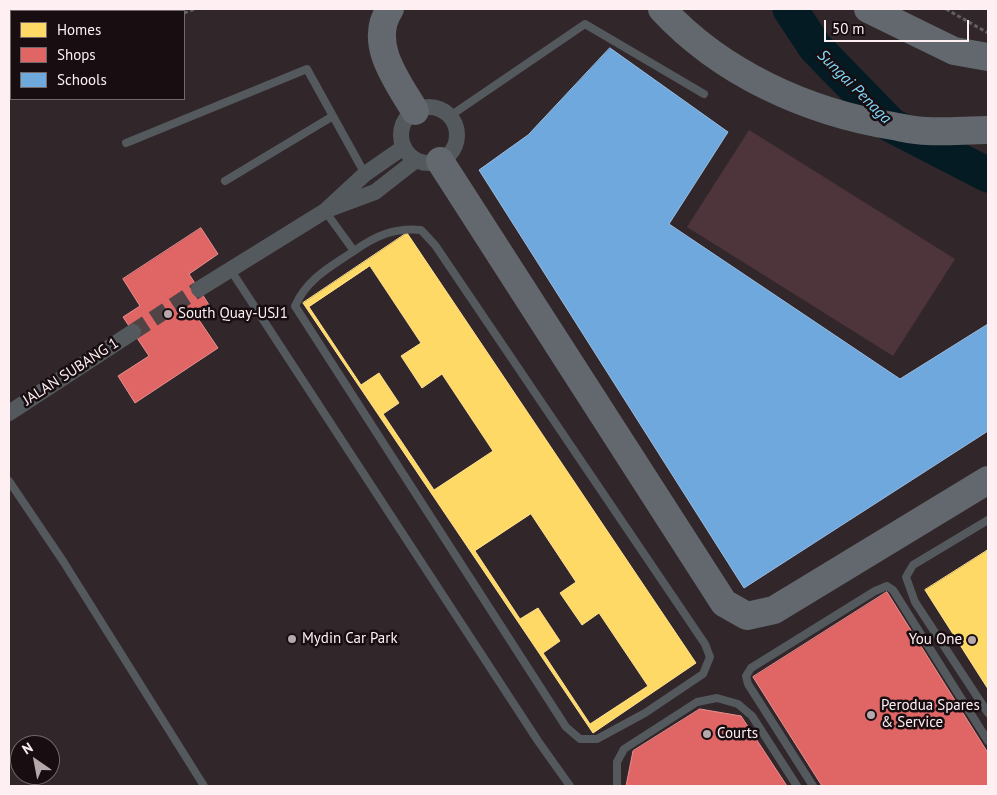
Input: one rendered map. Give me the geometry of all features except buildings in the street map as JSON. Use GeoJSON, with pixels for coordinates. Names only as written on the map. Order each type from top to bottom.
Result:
{"type":"FeatureCollection","features":[{"type":"Feature","properties":{"kind":"highway"},"geometry":{"type":"LineString","coordinates":[[390,9],[386,15],[382,33],[386,61],[415,111]]}},
{"type":"Feature","properties":{"kind":"highway"},"geometry":{"type":"LineString","coordinates":[[662,9],[672,20],[711,52],[752,79],[806,104],[862,121],[926,131],[988,130]]}},
{"type":"Feature","properties":{"kind":"highway"},"geometry":{"type":"LineString","coordinates":[[868,9],[954,51],[988,57]]}},
{"type":"Feature","properties":{"kind":"highway"},"geometry":{"type":"LineString","coordinates":[[428,160],[724,603],[747,616],[774,610],[988,480]]}},
{"type":"Feature","properties":{"kind":"street"},"geometry":{"type":"LineString","coordinates":[[324,210],[375,192],[428,160],[447,157],[456,145],[457,130],[450,116],[438,108],[422,108],[415,111],[404,123],[402,131],[404,147]]}},
{"type":"Feature","properties":{"kind":"street"},"geometry":{"type":"LineString","coordinates":[[404,147],[428,160]]}},
{"type":"Feature","properties":{"kind":"street"},"geometry":{"type":"LineString","coordinates":[[199,289],[324,210],[365,174],[404,147]]}},
{"type":"Feature","properties":{"kind":"street","name":"JALAN SUBANG 1"},"geometry":{"type":"LineString","coordinates":[[9,413],[133,332]]}},
{"type":"Feature","properties":{"kind":"lane"},"geometry":{"type":"LineString","coordinates":[[450,116],[585,24],[704,94]]}},
{"type":"Feature","properties":{"kind":"lane"},"geometry":{"type":"LineString","coordinates":[[126,143],[307,69],[365,174]]}},
{"type":"Feature","properties":{"kind":"lane"},"geometry":{"type":"LineString","coordinates":[[225,181],[333,116]]}},
{"type":"Feature","properties":{"kind":"lane"},"geometry":{"type":"LineString","coordinates":[[324,210],[354,251]]}},
{"type":"Feature","properties":{"kind":"lane"},"geometry":{"type":"LineString","coordinates":[[404,228],[421,230],[435,245],[705,644],[710,657],[703,674],[645,713],[597,739],[580,739],[566,726],[295,306],[300,295],[314,278],[354,251],[387,233],[404,228]]}},
{"type":"Feature","properties":{"kind":"lane"},"geometry":{"type":"LineString","coordinates":[[230,269],[538,741],[570,786]]}},
{"type":"Feature","properties":{"kind":"lane"},"geometry":{"type":"LineString","coordinates":[[9,481],[63,561],[204,786]]}},
{"type":"Feature","properties":{"kind":"lane"},"geometry":{"type":"LineString","coordinates":[[988,520],[913,564],[906,577],[909,590],[915,602],[988,713]]}},
{"type":"Feature","properties":{"kind":"lane"},"geometry":{"type":"LineString","coordinates":[[812,786],[748,684],[746,676],[751,668],[886,586],[893,590],[988,741]]}},
{"type":"Feature","properties":{"kind":"lane"},"geometry":{"type":"LineString","coordinates":[[617,786],[617,762],[624,749],[697,702],[717,698],[738,704],[752,716],[796,786]]}},
{"type":"Feature","properties":{"kind":"path"},"geometry":{"type":"LineString","coordinates":[[946,9],[988,33]]}},
{"type":"Feature","properties":{"kind":"shaded area"},"geometry":{"type":"Polygon","coordinates":[[[749,130],[955,259],[893,356],[687,227],[749,130]]]}},
{"type":"Feature","properties":{"kind":"waterway","name":"Sungai Penaga"},"geometry":{"type":"LineString","coordinates":[[790,9],[815,47],[891,125],[988,175]]}},
{"type":"Feature","properties":{"kind":"tunnel"},"geometry":{"type":"LineString","coordinates":[[133,332],[199,289]]}},
{"type":"Feature","properties":{"kind":"place","name":"South Quay-USJ1"},"geometry":{"type":"Point","coordinates":[168,314]}},
{"type":"Feature","properties":{"kind":"place","name":"Mydin Car Park"},"geometry":{"type":"Point","coordinates":[292,639]}},
{"type":"Feature","properties":{"kind":"place","name":"You One"},"geometry":{"type":"Point","coordinates":[972,640]}},
{"type":"Feature","properties":{"kind":"place","name":"Perodua Spares & Service"},"geometry":{"type":"Point","coordinates":[871,715]}},
{"type":"Feature","properties":{"kind":"place","name":"Courts"},"geometry":{"type":"Point","coordinates":[707,734]}}]}
